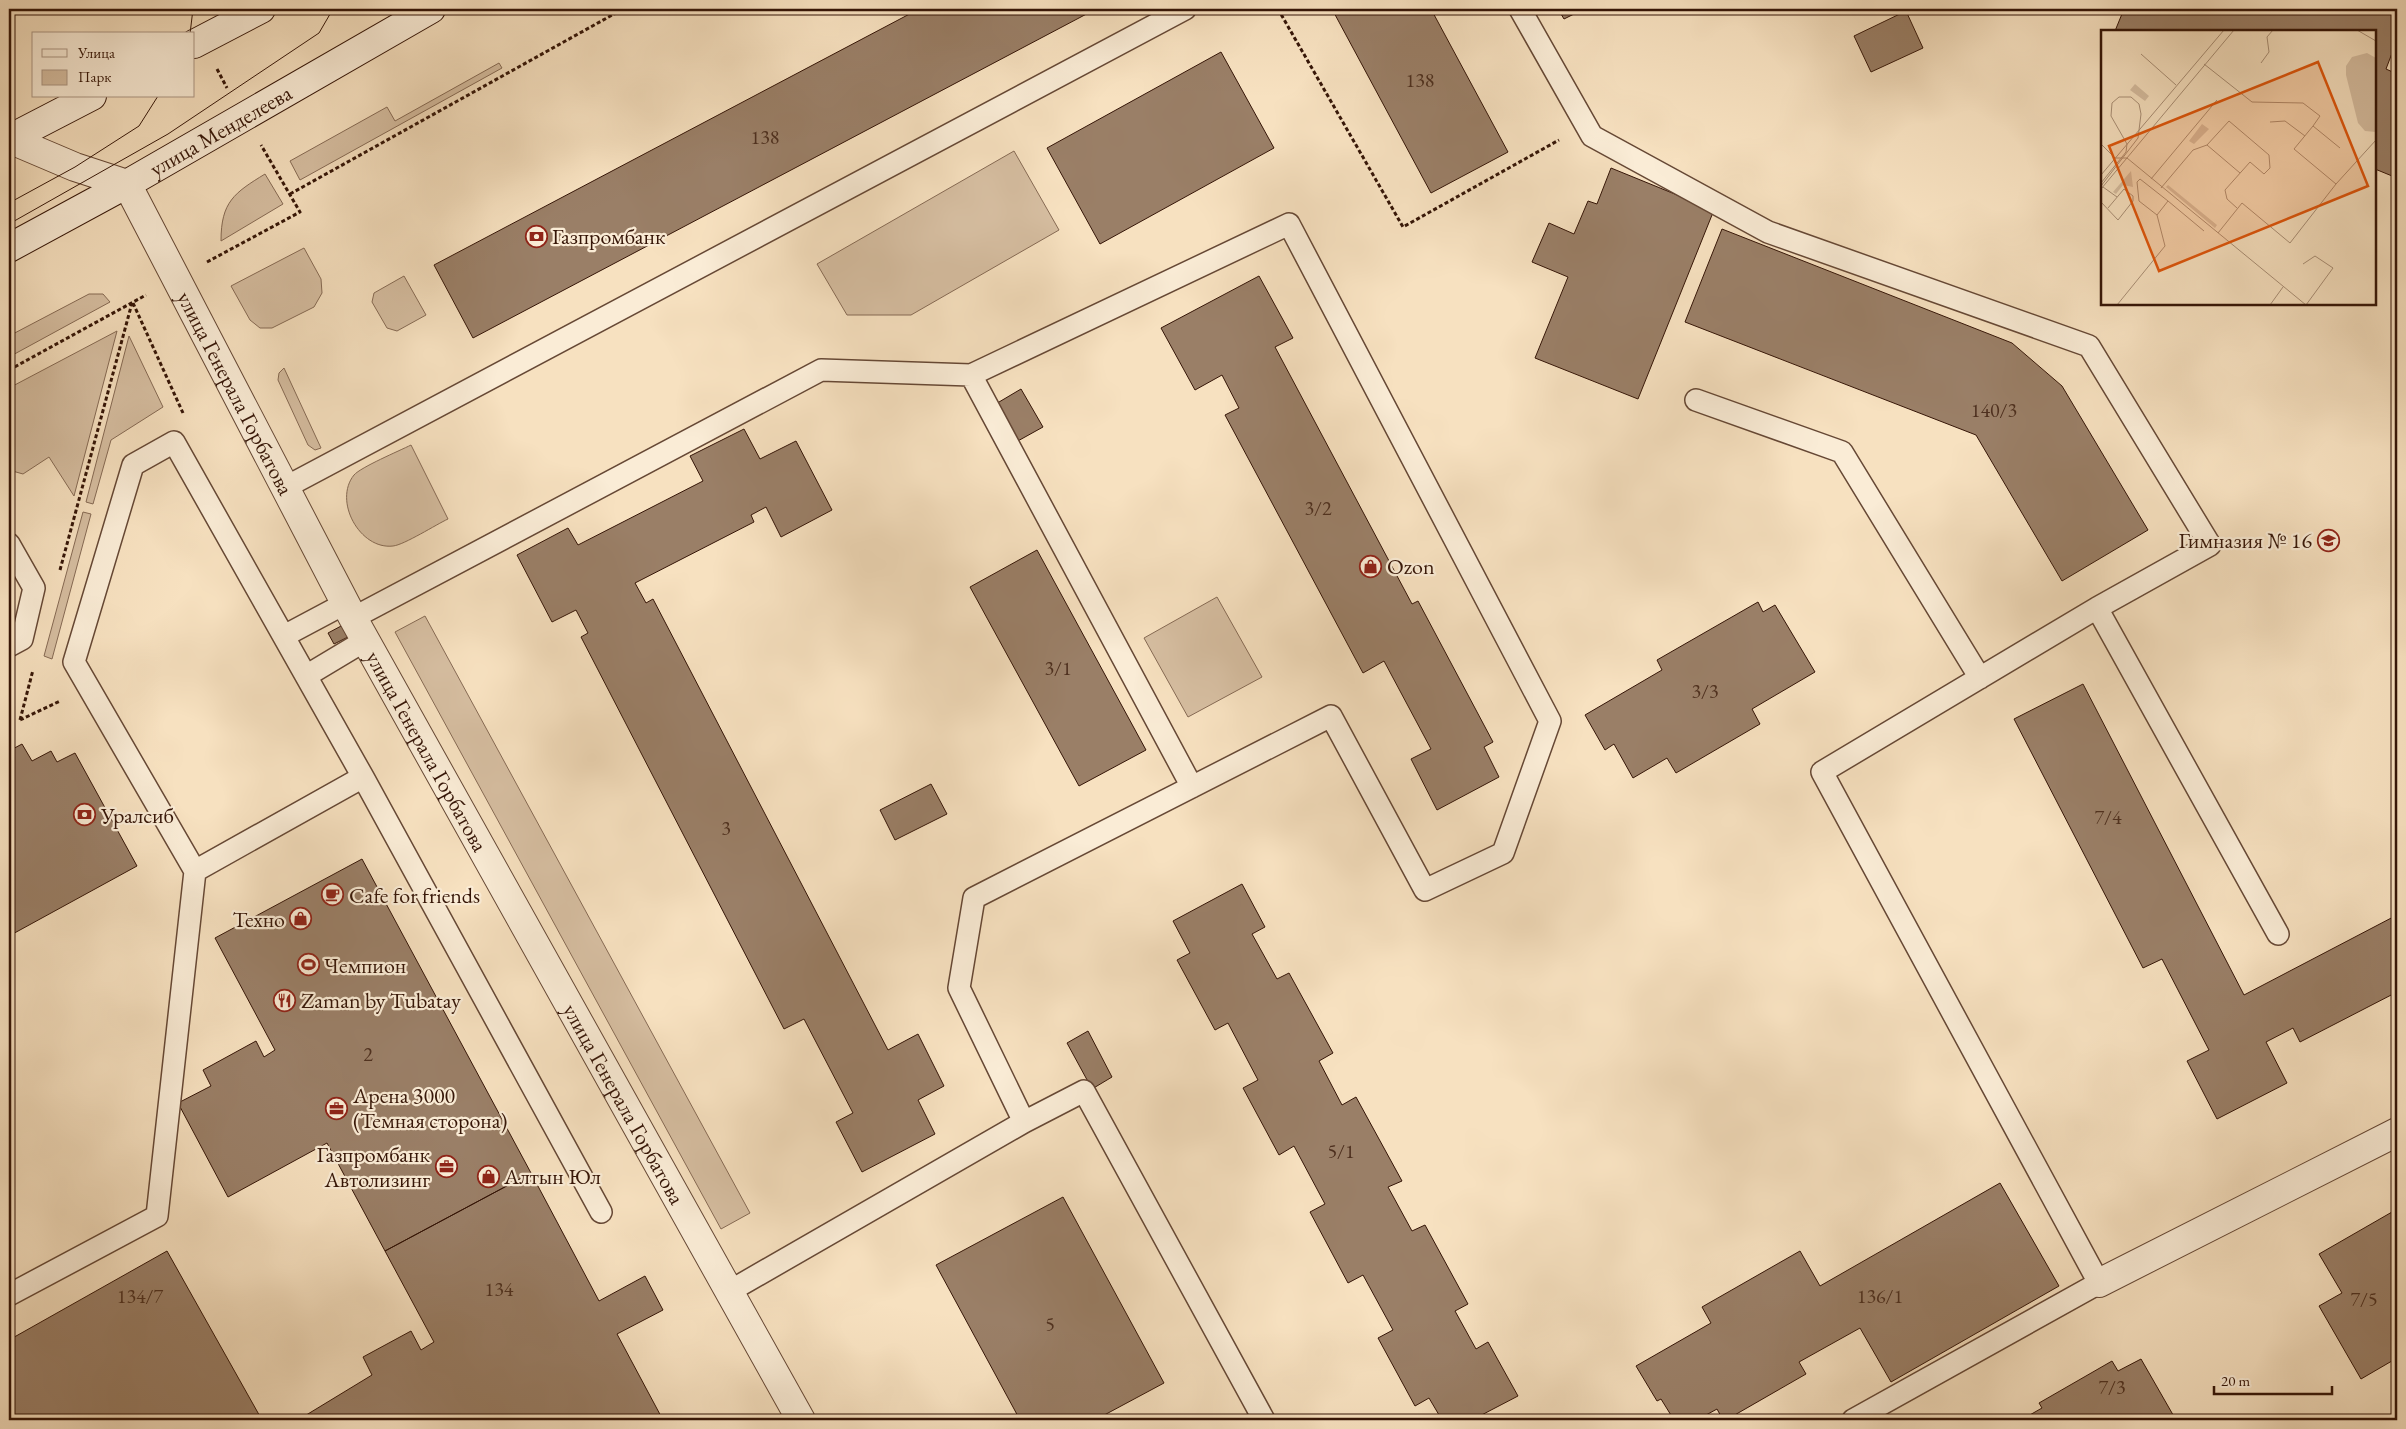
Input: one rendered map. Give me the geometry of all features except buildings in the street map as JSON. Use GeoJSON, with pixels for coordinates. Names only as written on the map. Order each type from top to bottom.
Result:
{"type":"FeatureCollection","features":[{"type":"Feature","properties":{"kind":"street"},"geometry":{"type":"LineString","coordinates":[[195,43],[260,9]]}},
{"type":"Feature","properties":{"kind":"street","name":"улица Менделеева"},"geometry":{"type":"LineString","coordinates":[[9,248],[127,184],[431,9]]}},
{"type":"Feature","properties":{"kind":"street"},"geometry":{"type":"LineString","coordinates":[[9,139],[88,98]]}},
{"type":"Feature","properties":{"kind":"street"},"geometry":{"type":"LineString","coordinates":[[9,139],[75,167],[127,184]]}},
{"type":"Feature","properties":{"kind":"street","name":"улица Генерала Горбатова"},"geometry":{"type":"LineString","coordinates":[[127,184],[355,620],[801,1420]]}},
{"type":"Feature","properties":{"kind":"street"},"geometry":{"type":"LineString","coordinates":[[2099,1283],[2397,1132]]}},
{"type":"Feature","properties":{"kind":"lane"},"geometry":{"type":"LineString","coordinates":[[286,487],[1185,9]]}},
{"type":"Feature","properties":{"kind":"lane"},"geometry":{"type":"LineString","coordinates":[[1520,9],[1592,136],[1768,232],[2089,346],[2210,546],[2097,608],[1822,772],[2099,1283],[1853,1420]]}},
{"type":"Feature","properties":{"kind":"lane"},"geometry":{"type":"LineString","coordinates":[[284,636],[355,620],[820,370],[971,375],[1289,224],[1550,721],[1502,853],[1424,890],[1331,716],[974,898],[959,988],[1024,1122]]}},
{"type":"Feature","properties":{"kind":"lane"},"geometry":{"type":"LineString","coordinates":[[971,375],[1192,787]]}},
{"type":"Feature","properties":{"kind":"lane"},"geometry":{"type":"LineString","coordinates":[[1696,400],[1842,452],[1980,678]]}},
{"type":"Feature","properties":{"kind":"lane"},"geometry":{"type":"LineString","coordinates":[[9,1296],[157,1216],[194,871],[74,662],[134,465],[174,442],[363,777],[601,1212]]}},
{"type":"Feature","properties":{"kind":"lane"},"geometry":{"type":"LineString","coordinates":[[9,544],[34,588],[22,639],[9,646]]}},
{"type":"Feature","properties":{"kind":"lane"},"geometry":{"type":"LineString","coordinates":[[2097,608],[2278,934]]}},
{"type":"Feature","properties":{"kind":"lane"},"geometry":{"type":"LineString","coordinates":[[306,676],[355,620]]}},
{"type":"Feature","properties":{"kind":"lane"},"geometry":{"type":"LineString","coordinates":[[194,871],[363,777]]}},
{"type":"Feature","properties":{"kind":"lane"},"geometry":{"type":"LineString","coordinates":[[730,1291],[1024,1122],[1084,1091],[1264,1420]]}},
{"type":"Feature","properties":{"kind":"path"},"geometry":{"type":"LineString","coordinates":[[290,194],[623,9]]}},
{"type":"Feature","properties":{"kind":"path"},"geometry":{"type":"LineString","coordinates":[[1278,9],[1403,226],[1586,126]]}},
{"type":"Feature","properties":{"kind":"path"},"geometry":{"type":"LineString","coordinates":[[9,370],[300,212],[225,86]]}},
{"type":"Feature","properties":{"kind":"path"},"geometry":{"type":"LineString","coordinates":[[132,302],[196,442],[179,450]]}},
{"type":"Feature","properties":{"kind":"path"},"geometry":{"type":"LineString","coordinates":[[60,572],[132,302]]}},
{"type":"Feature","properties":{"kind":"path"},"geometry":{"type":"LineString","coordinates":[[35,665],[20,720],[88,687]]}},
{"type":"Feature","properties":{"kind":"green space"},"geometry":{"type":"Polygon","coordinates":[[[499,63],[502,68],[300,180],[290,161],[387,107],[395,121],[499,63]]]}},
{"type":"Feature","properties":{"kind":"green space"},"geometry":{"type":"Polygon","coordinates":[[[1014,151],[1059,230],[911,315],[847,315],[817,264],[1014,151]]]}},
{"type":"Feature","properties":{"kind":"green space"},"geometry":{"type":"Polygon","coordinates":[[[265,174],[283,204],[221,241],[224,217],[231,200],[237,193],[265,174]]]}},
{"type":"Feature","properties":{"kind":"green space"},"geometry":{"type":"Polygon","coordinates":[[[304,248],[321,279],[322,293],[314,307],[272,328],[260,328],[250,320],[231,286],[304,248]]]}},
{"type":"Feature","properties":{"kind":"green space"},"geometry":{"type":"Polygon","coordinates":[[[404,276],[426,315],[397,331],[387,328],[372,302],[374,293],[404,276]]]}},
{"type":"Feature","properties":{"kind":"green space"},"geometry":{"type":"Polygon","coordinates":[[[89,294],[103,294],[110,302],[9,357],[9,336],[89,294]]]}},
{"type":"Feature","properties":{"kind":"green space"},"geometry":{"type":"Polygon","coordinates":[[[117,331],[74,496],[49,457],[23,474],[9,470],[9,388],[117,331]]]}},
{"type":"Feature","properties":{"kind":"green space"},"geometry":{"type":"Polygon","coordinates":[[[129,336],[163,407],[111,440],[93,504],[86,502],[129,336]]]}},
{"type":"Feature","properties":{"kind":"green space"},"geometry":{"type":"Polygon","coordinates":[[[284,368],[321,448],[315,450],[308,445],[278,380],[279,373],[284,368]]]}},
{"type":"Feature","properties":{"kind":"green space"},"geometry":{"type":"Polygon","coordinates":[[[411,445],[448,519],[398,545],[381,545],[370,540],[353,522],[348,510],[348,486],[354,475],[358,472],[411,445]]]}},
{"type":"Feature","properties":{"kind":"green space"},"geometry":{"type":"Polygon","coordinates":[[[83,512],[91,514],[52,659],[44,656],[83,512]]]}},
{"type":"Feature","properties":{"kind":"green space"},"geometry":{"type":"Polygon","coordinates":[[[1217,597],[1262,677],[1188,717],[1144,638],[1217,597]]]}},
{"type":"Feature","properties":{"kind":"green space"},"geometry":{"type":"Polygon","coordinates":[[[425,616],[750,1213],[721,1229],[395,632],[425,616]]]}},
{"type":"Feature","properties":{"kind":"tram line"},"geometry":{"type":"LineString","coordinates":[[190,32],[193,9]]}},
{"type":"Feature","properties":{"kind":"tram line"},"geometry":{"type":"LineString","coordinates":[[9,224],[168,134],[319,33],[333,9]]}},
{"type":"Feature","properties":{"kind":"tram line"},"geometry":{"type":"LineString","coordinates":[[9,203],[75,167],[139,126],[157,98]]}},
{"type":"Feature","properties":{"kind":"place","name":"Газпромбанк"},"geometry":{"type":"Point","coordinates":[536,236]}},
{"type":"Feature","properties":{"kind":"place","name":"Гимназия № 16"},"geometry":{"type":"Point","coordinates":[2328,540]}},
{"type":"Feature","properties":{"kind":"place","name":"Ozon"},"geometry":{"type":"Point","coordinates":[1371,566]}},
{"type":"Feature","properties":{"kind":"place","name":"Уралсиб"},"geometry":{"type":"Point","coordinates":[85,815]}},
{"type":"Feature","properties":{"kind":"place","name":"Cafe for friends"},"geometry":{"type":"Point","coordinates":[333,895]}},
{"type":"Feature","properties":{"kind":"place","name":"Техно"},"geometry":{"type":"Point","coordinates":[301,919]}},
{"type":"Feature","properties":{"kind":"place","name":"Чемпион"},"geometry":{"type":"Point","coordinates":[308,965]}},
{"type":"Feature","properties":{"kind":"place","name":"Zaman by Tubatay"},"geometry":{"type":"Point","coordinates":[285,1000]}},
{"type":"Feature","properties":{"kind":"place","name":"Арена 3000 (Темная сторона)"},"geometry":{"type":"Point","coordinates":[337,1108]}},
{"type":"Feature","properties":{"kind":"place","name":"Газпромбанк Автолизинг"},"geometry":{"type":"Point","coordinates":[446,1167]}},
{"type":"Feature","properties":{"kind":"place","name":"Алтын Юл"},"geometry":{"type":"Point","coordinates":[488,1176]}}]}
